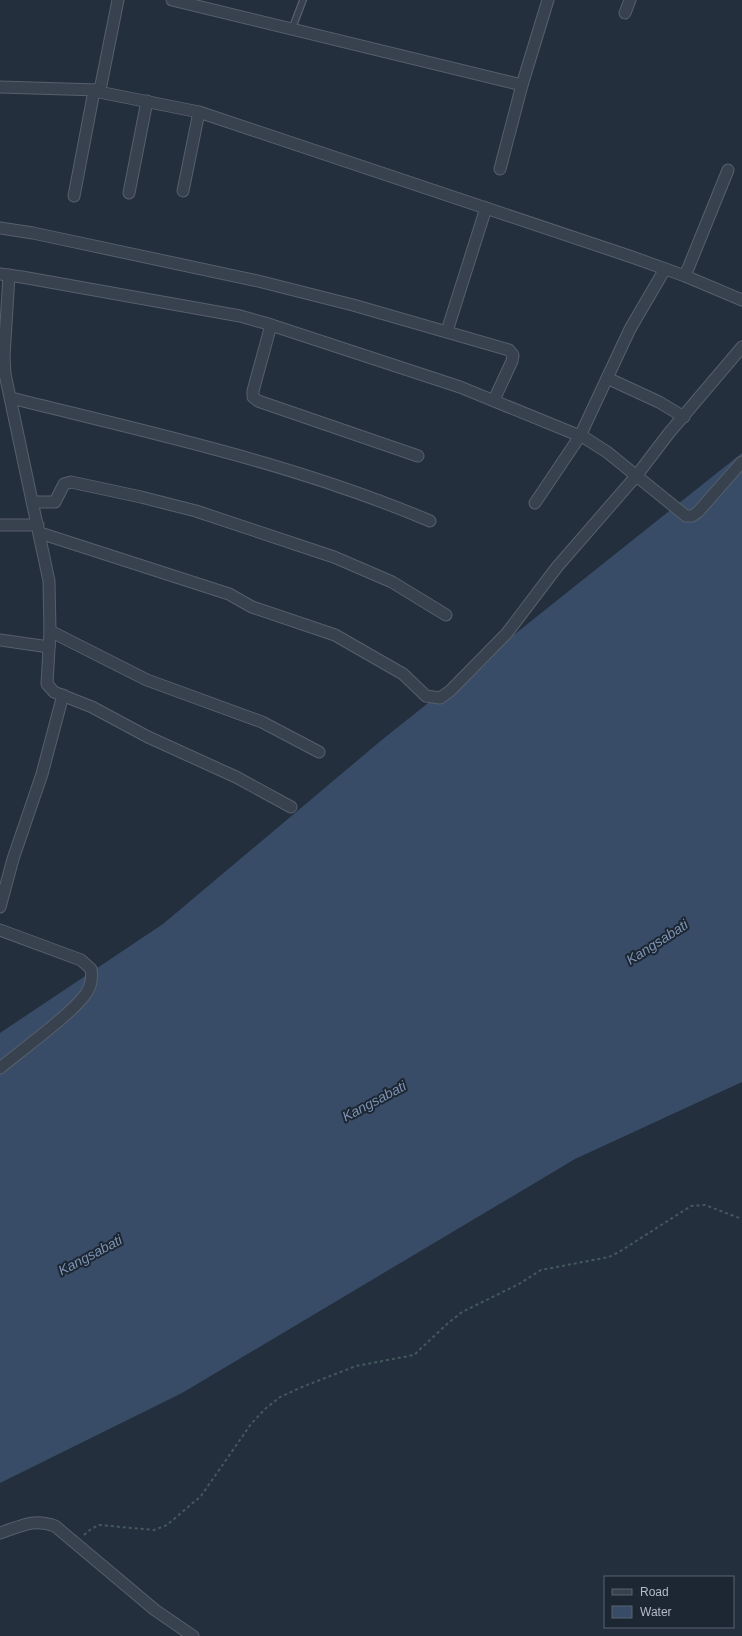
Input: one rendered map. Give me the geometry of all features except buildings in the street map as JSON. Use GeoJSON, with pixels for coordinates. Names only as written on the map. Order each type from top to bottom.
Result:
{"type":"FeatureCollection","features":[{"type":"Feature","properties":{"kind":"street"},"geometry":{"type":"LineString","coordinates":[[94,91],[98,90],[101,85],[118,0]]}},
{"type":"Feature","properties":{"kind":"street"},"geometry":{"type":"LineString","coordinates":[[172,0],[522,85]]}},
{"type":"Feature","properties":{"kind":"street"},"geometry":{"type":"LineString","coordinates":[[500,169],[522,85],[548,0]]}},
{"type":"Feature","properties":{"kind":"street"},"geometry":{"type":"LineString","coordinates":[[625,13],[630,0]]}},
{"type":"Feature","properties":{"kind":"street"},"geometry":{"type":"LineString","coordinates":[[0,87],[94,91],[147,100],[199,112],[665,269],[742,300]]}},
{"type":"Feature","properties":{"kind":"street"},"geometry":{"type":"LineString","coordinates":[[74,196],[94,91]]}},
{"type":"Feature","properties":{"kind":"street"},"geometry":{"type":"LineString","coordinates":[[129,193],[147,100]]}},
{"type":"Feature","properties":{"kind":"street"},"geometry":{"type":"LineString","coordinates":[[183,191],[199,112]]}},
{"type":"Feature","properties":{"kind":"street"},"geometry":{"type":"LineString","coordinates":[[685,276],[728,170]]}},
{"type":"Feature","properties":{"kind":"street"},"geometry":{"type":"LineString","coordinates":[[447,331],[486,208]]}},
{"type":"Feature","properties":{"kind":"street"},"geometry":{"type":"LineString","coordinates":[[0,228],[33,232],[251,279],[447,331],[512,352],[512,361],[494,400]]}},
{"type":"Feature","properties":{"kind":"street"},"geometry":{"type":"LineString","coordinates":[[535,503],[580,436],[630,330],[665,269]]}},
{"type":"Feature","properties":{"kind":"street"},"geometry":{"type":"LineString","coordinates":[[291,807],[217,768],[148,736],[92,706],[49,688],[47,684],[50,631],[49,581],[10,398],[4,356],[4,275],[229,314],[271,325],[460,387],[580,436],[607,452],[637,475],[679,512],[686,516],[692,516],[704,506],[742,462]]}},
{"type":"Feature","properties":{"kind":"street"},"geometry":{"type":"LineString","coordinates":[[271,325],[253,397],[258,401],[418,456]]}},
{"type":"Feature","properties":{"kind":"street"},"geometry":{"type":"LineString","coordinates":[[0,525],[39,529],[229,594],[252,607],[334,635],[403,674],[426,696],[440,698],[450,691],[497,644],[557,567],[637,475],[669,433],[742,347]]}},
{"type":"Feature","properties":{"kind":"street"},"geometry":{"type":"LineString","coordinates":[[607,378],[659,402],[684,417]]}},
{"type":"Feature","properties":{"kind":"street"},"geometry":{"type":"LineString","coordinates":[[10,398],[168,438],[297,473],[348,488],[430,520]]}},
{"type":"Feature","properties":{"kind":"street"},"geometry":{"type":"LineString","coordinates":[[33,502],[55,502],[64,484],[70,482],[142,497],[196,511],[334,557],[369,571],[392,582],[446,615]]}},
{"type":"Feature","properties":{"kind":"street"},"geometry":{"type":"LineString","coordinates":[[50,631],[147,680],[262,722],[319,752]]}},
{"type":"Feature","properties":{"kind":"street"},"geometry":{"type":"LineString","coordinates":[[0,640],[49,647]]}},
{"type":"Feature","properties":{"kind":"street"},"geometry":{"type":"LineString","coordinates":[[0,907],[13,860],[42,774],[63,695]]}},
{"type":"Feature","properties":{"kind":"street"},"geometry":{"type":"LineString","coordinates":[[0,930],[81,960],[91,969],[92,979],[88,991],[75,1006],[0,1068]]}},
{"type":"Feature","properties":{"kind":"street"},"geometry":{"type":"LineString","coordinates":[[0,1533],[32,1522],[43,1522],[55,1526],[76,1542],[149,1606],[192,1636]]}},
{"type":"Feature","properties":{"kind":"lane"},"geometry":{"type":"LineString","coordinates":[[292,29],[303,0]]}},
{"type":"Feature","properties":{"kind":"path"},"geometry":{"type":"LineString","coordinates":[[76,1542],[91,1529],[99,1525],[154,1530],[166,1525],[201,1496],[251,1424],[280,1397],[356,1366],[414,1355],[462,1312],[519,1284],[541,1270],[608,1257],[619,1252],[691,1206],[705,1205],[742,1219]]}},
{"type":"Feature","properties":{"kind":"water","name":"Kangsabati"},"geometry":{"type":"Polygon","coordinates":[[[742,453],[742,1082],[575,1159],[182,1393],[0,1483],[0,1033],[163,924],[383,739],[742,453]]]}}]}
